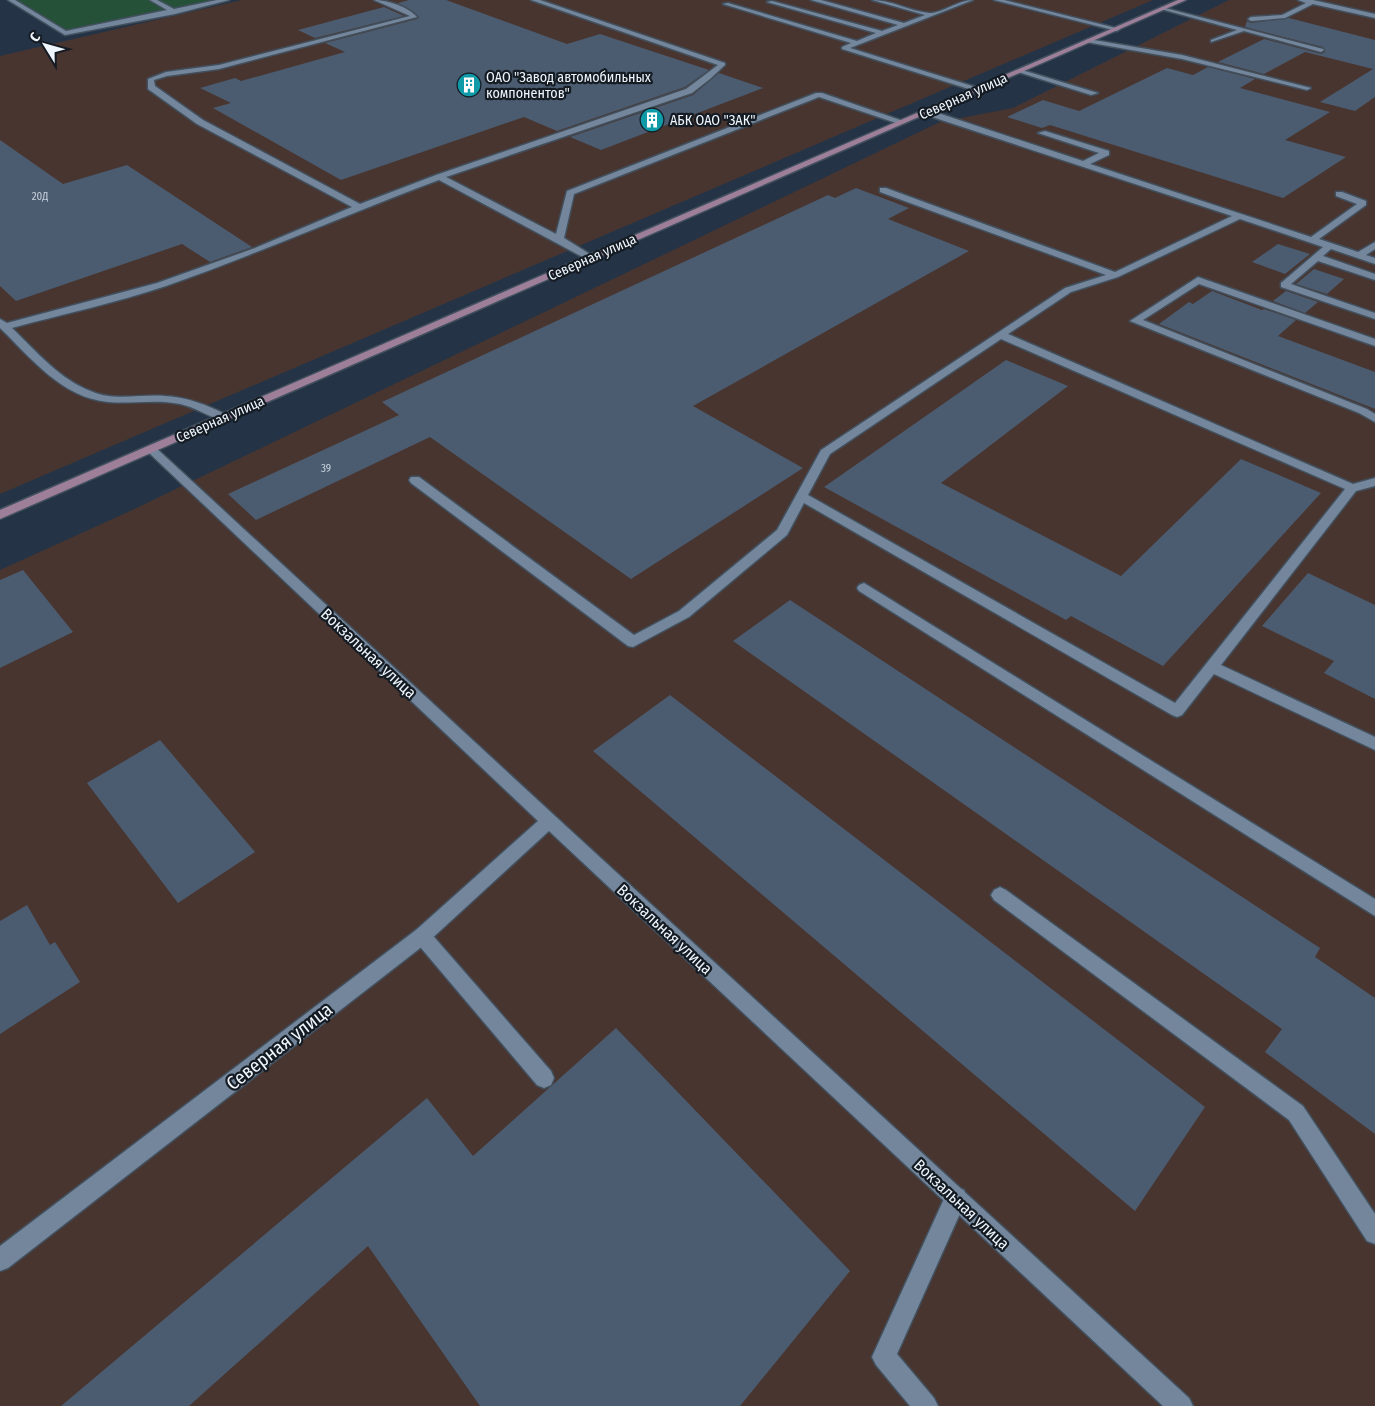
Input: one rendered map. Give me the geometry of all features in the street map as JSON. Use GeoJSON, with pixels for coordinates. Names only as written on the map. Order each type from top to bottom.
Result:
{"type":"FeatureCollection","features":[{"type":"Feature","properties":{"kind":"main road","name":"Северная улица"},"geometry":{"type":"LineString","coordinates":[[0,515],[1183,0]]}},
{"type":"Feature","properties":{"kind":"street"},"geometry":{"type":"LineString","coordinates":[[10,0],[65,33],[175,12],[226,0]]}},
{"type":"Feature","properties":{"kind":"street"},"geometry":{"type":"LineString","coordinates":[[153,0],[175,12]]}},
{"type":"Feature","properties":{"kind":"street"},"geometry":{"type":"LineString","coordinates":[[359,207],[200,122],[151,87],[151,79],[166,74],[218,68],[414,17],[377,0]]}},
{"type":"Feature","properties":{"kind":"street"},"geometry":{"type":"LineString","coordinates":[[2,325],[160,285],[258,250],[359,207],[439,177],[689,91],[708,78],[723,64],[534,0]]}},
{"type":"Feature","properties":{"kind":"street"},"geometry":{"type":"LineString","coordinates":[[814,0],[904,25]]}},
{"type":"Feature","properties":{"kind":"street"},"geometry":{"type":"LineString","coordinates":[[875,0],[932,15]]}},
{"type":"Feature","properties":{"kind":"street"},"geometry":{"type":"LineString","coordinates":[[970,0],[844,48],[978,89]]}},
{"type":"Feature","properties":{"kind":"street"},"geometry":{"type":"LineString","coordinates":[[997,0],[1117,29]]}},
{"type":"Feature","properties":{"kind":"street"},"geometry":{"type":"LineString","coordinates":[[1301,0],[1375,16]]}},
{"type":"Feature","properties":{"kind":"street"},"geometry":{"type":"LineString","coordinates":[[770,2],[882,33]]}},
{"type":"Feature","properties":{"kind":"street"},"geometry":{"type":"LineString","coordinates":[[1251,19],[1283,17],[1312,2]]}},
{"type":"Feature","properties":{"kind":"street"},"geometry":{"type":"LineString","coordinates":[[726,4],[857,42]]}},
{"type":"Feature","properties":{"kind":"street"},"geometry":{"type":"LineString","coordinates":[[1163,8],[1321,50]]}},
{"type":"Feature","properties":{"kind":"street"},"geometry":{"type":"LineString","coordinates":[[1213,41],[1242,30]]}},
{"type":"Feature","properties":{"kind":"street"},"geometry":{"type":"LineString","coordinates":[[1088,41],[1182,57],[1307,88]]}},
{"type":"Feature","properties":{"kind":"street"},"geometry":{"type":"LineString","coordinates":[[1020,71],[1094,93]]}},
{"type":"Feature","properties":{"kind":"street"},"geometry":{"type":"LineString","coordinates":[[559,239],[570,193],[819,95],[902,122]]}},
{"type":"Feature","properties":{"kind":"street"},"geometry":{"type":"LineString","coordinates":[[926,112],[1375,261]]}},
{"type":"Feature","properties":{"kind":"street"},"geometry":{"type":"LineString","coordinates":[[1042,133],[1106,154],[1084,164]]}},
{"type":"Feature","properties":{"kind":"street"},"geometry":{"type":"LineString","coordinates":[[439,177],[559,239],[590,258]]}},
{"type":"Feature","properties":{"kind":"street"},"geometry":{"type":"LineString","coordinates":[[883,190],[1115,275]]}},
{"type":"Feature","properties":{"kind":"street"},"geometry":{"type":"LineString","coordinates":[[1312,240],[1363,203],[1339,194]]}},
{"type":"Feature","properties":{"kind":"street"},"geometry":{"type":"LineString","coordinates":[[415,480],[633,642],[684,614],[782,532],[825,452],[1068,290],[1115,275],[1240,216]]}},
{"type":"Feature","properties":{"kind":"street"},"geometry":{"type":"LineString","coordinates":[[1359,256],[1375,245]]}},
{"type":"Feature","properties":{"kind":"street"},"geometry":{"type":"LineString","coordinates":[[1329,246],[1284,285],[1375,316]]}},
{"type":"Feature","properties":{"kind":"street"},"geometry":{"type":"LineString","coordinates":[[1316,257],[1375,277]]}},
{"type":"Feature","properties":{"kind":"street"},"geometry":{"type":"LineString","coordinates":[[1375,343],[1198,280],[1134,321],[1363,411],[1375,419]]}},
{"type":"Feature","properties":{"kind":"street"},"geometry":{"type":"LineString","coordinates":[[2,325],[52,373],[90,396],[127,399],[166,399],[199,405],[223,417]]}},
{"type":"Feature","properties":{"kind":"street"},"geometry":{"type":"LineString","coordinates":[[1001,335],[1352,488]]}},
{"type":"Feature","properties":{"kind":"street","name":"Вокзальная улица"},"geometry":{"type":"LineString","coordinates":[[150,450],[1181,1406]]}},
{"type":"Feature","properties":{"kind":"street"},"geometry":{"type":"LineString","coordinates":[[801,496],[1177,711],[1352,488],[1375,482]]}},
{"type":"Feature","properties":{"kind":"street"},"geometry":{"type":"LineString","coordinates":[[864,588],[1375,908]]}},
{"type":"Feature","properties":{"kind":"street"},"geometry":{"type":"LineString","coordinates":[[1212,667],[1375,744]]}},
{"type":"Feature","properties":{"kind":"street","name":"Северная улица"},"geometry":{"type":"LineString","coordinates":[[0,1260],[422,936],[549,821]]}},
{"type":"Feature","properties":{"kind":"street"},"geometry":{"type":"LineString","coordinates":[[1000,895],[1296,1113],[1375,1233]]}},
{"type":"Feature","properties":{"kind":"street"},"geometry":{"type":"LineString","coordinates":[[422,936],[544,1078]]}},
{"type":"Feature","properties":{"kind":"street"},"geometry":{"type":"LineString","coordinates":[[926,1406],[884,1357],[956,1198]]}},
{"type":"Feature","properties":{"kind":"shaded area"},"geometry":{"type":"Polygon","coordinates":[[[242,0],[1153,0],[0,494],[0,56],[242,0]]]}},
{"type":"Feature","properties":{"kind":"shaded area"},"geometry":{"type":"Polygon","coordinates":[[[1229,0],[1375,0],[1375,1406],[0,1406],[0,570],[128,512],[940,122],[1013,108],[1229,0]]]}},
{"type":"Feature","properties":{"kind":"green space"},"geometry":{"type":"Polygon","coordinates":[[[11,0],[227,0],[65,33],[11,0]]]}},
{"type":"Feature","properties":{"kind":"building","name":"ОАО \"Завод автомобильных компонентов\""},"geometry":{"type":"Polygon","coordinates":[[[409,0],[446,0],[567,44],[600,34],[709,70],[685,87],[557,131],[524,117],[341,180],[213,108],[231,103],[200,88],[235,78],[241,81],[345,52],[325,43],[417,19],[419,17],[414,12],[398,3],[409,0]]]}},
{"type":"Feature","properties":{"kind":"building"},"geometry":{"type":"Polygon","coordinates":[[[384,7],[404,16],[315,38],[298,30],[384,7]]]}},
{"type":"Feature","properties":{"kind":"building"},"geometry":{"type":"Polygon","coordinates":[[[1289,18],[1375,40],[1375,97],[1355,111],[1320,102],[1373,69],[1305,52],[1264,74],[1218,62],[1264,39],[1321,54],[1325,52],[1323,47],[1245,27],[1247,21],[1251,23],[1289,18]]]}},
{"type":"Feature","properties":{"kind":"building"},"geometry":{"type":"Polygon","coordinates":[[[1208,67],[1255,79],[1240,88],[1330,112],[1285,140],[1346,157],[1283,198],[1050,125],[1042,128],[1007,117],[1043,100],[1079,111],[1167,68],[1193,75],[1208,67]]]}},
{"type":"Feature","properties":{"kind":"building","name":"АБК ОАО \"ЗАК\""},"geometry":{"type":"Polygon","coordinates":[[[719,73],[763,88],[601,150],[570,137],[693,95],[719,73]]]}},
{"type":"Feature","properties":{"kind":"building"},"geometry":{"type":"Polygon","coordinates":[[[0,140],[63,184],[127,165],[252,247],[210,262],[182,244],[16,301],[0,286],[0,140]]]}},
{"type":"Feature","properties":{"kind":"building"},"geometry":{"type":"Polygon","coordinates":[[[856,188],[909,208],[888,219],[969,251],[693,406],[803,468],[631,579],[430,437],[256,520],[228,494],[399,415],[382,402],[828,195],[835,198],[856,188]]]}},
{"type":"Feature","properties":{"kind":"building"},"geometry":{"type":"Polygon","coordinates":[[[1278,244],[1310,254],[1285,274],[1252,262],[1278,244]]]}},
{"type":"Feature","properties":{"kind":"building"},"geometry":{"type":"Polygon","coordinates":[[[1314,269],[1344,279],[1327,294],[1296,284],[1314,269]]]}},
{"type":"Feature","properties":{"kind":"building"},"geometry":{"type":"Polygon","coordinates":[[[1212,291],[1262,310],[1264,309],[1296,320],[1278,336],[1375,372],[1375,409],[1159,324],[1189,302],[1193,304],[1212,291]]]}},
{"type":"Feature","properties":{"kind":"building"},"geometry":{"type":"Polygon","coordinates":[[[1286,291],[1318,302],[1305,313],[1273,301],[1286,291]]]}},
{"type":"Feature","properties":{"kind":"building"},"geometry":{"type":"Polygon","coordinates":[[[1006,360],[1068,386],[941,483],[1121,576],[1241,459],[1321,493],[1163,666],[1071,616],[1066,620],[824,487],[1006,360]]]}},
{"type":"Feature","properties":{"kind":"building"},"geometry":{"type":"Polygon","coordinates":[[[23,570],[73,632],[0,668],[0,580],[23,570]]]}},
{"type":"Feature","properties":{"kind":"building"},"geometry":{"type":"Polygon","coordinates":[[[1308,573],[1375,605],[1375,699],[1324,673],[1334,661],[1262,626],[1308,573]]]}},
{"type":"Feature","properties":{"kind":"building"},"geometry":{"type":"Polygon","coordinates":[[[790,600],[1320,948],[1315,957],[1375,998],[1375,1134],[1265,1052],[1282,1029],[733,641],[790,600]]]}},
{"type":"Feature","properties":{"kind":"building"},"geometry":{"type":"Polygon","coordinates":[[[670,695],[1205,1107],[1135,1211],[593,751],[670,695]]]}},
{"type":"Feature","properties":{"kind":"building"},"geometry":{"type":"Polygon","coordinates":[[[160,740],[255,852],[178,903],[87,783],[160,740]]]}},
{"type":"Feature","properties":{"kind":"building"},"geometry":{"type":"Polygon","coordinates":[[[27,905],[50,945],[55,942],[80,982],[0,1034],[0,921],[27,905]]]}},
{"type":"Feature","properties":{"kind":"building"},"geometry":{"type":"Polygon","coordinates":[[[616,1028],[850,1271],[740,1406],[480,1406],[368,1246],[189,1406],[61,1406],[427,1098],[473,1156],[616,1028]]]}},
{"type":"Feature","properties":{"kind":"place","name":"ОАО \"Завод автомобильных компонентов\""},"geometry":{"type":"Point","coordinates":[469,85]}},
{"type":"Feature","properties":{"kind":"place","name":"АБК ОАО \"ЗАК\""},"geometry":{"type":"Point","coordinates":[652,120]}}]}
